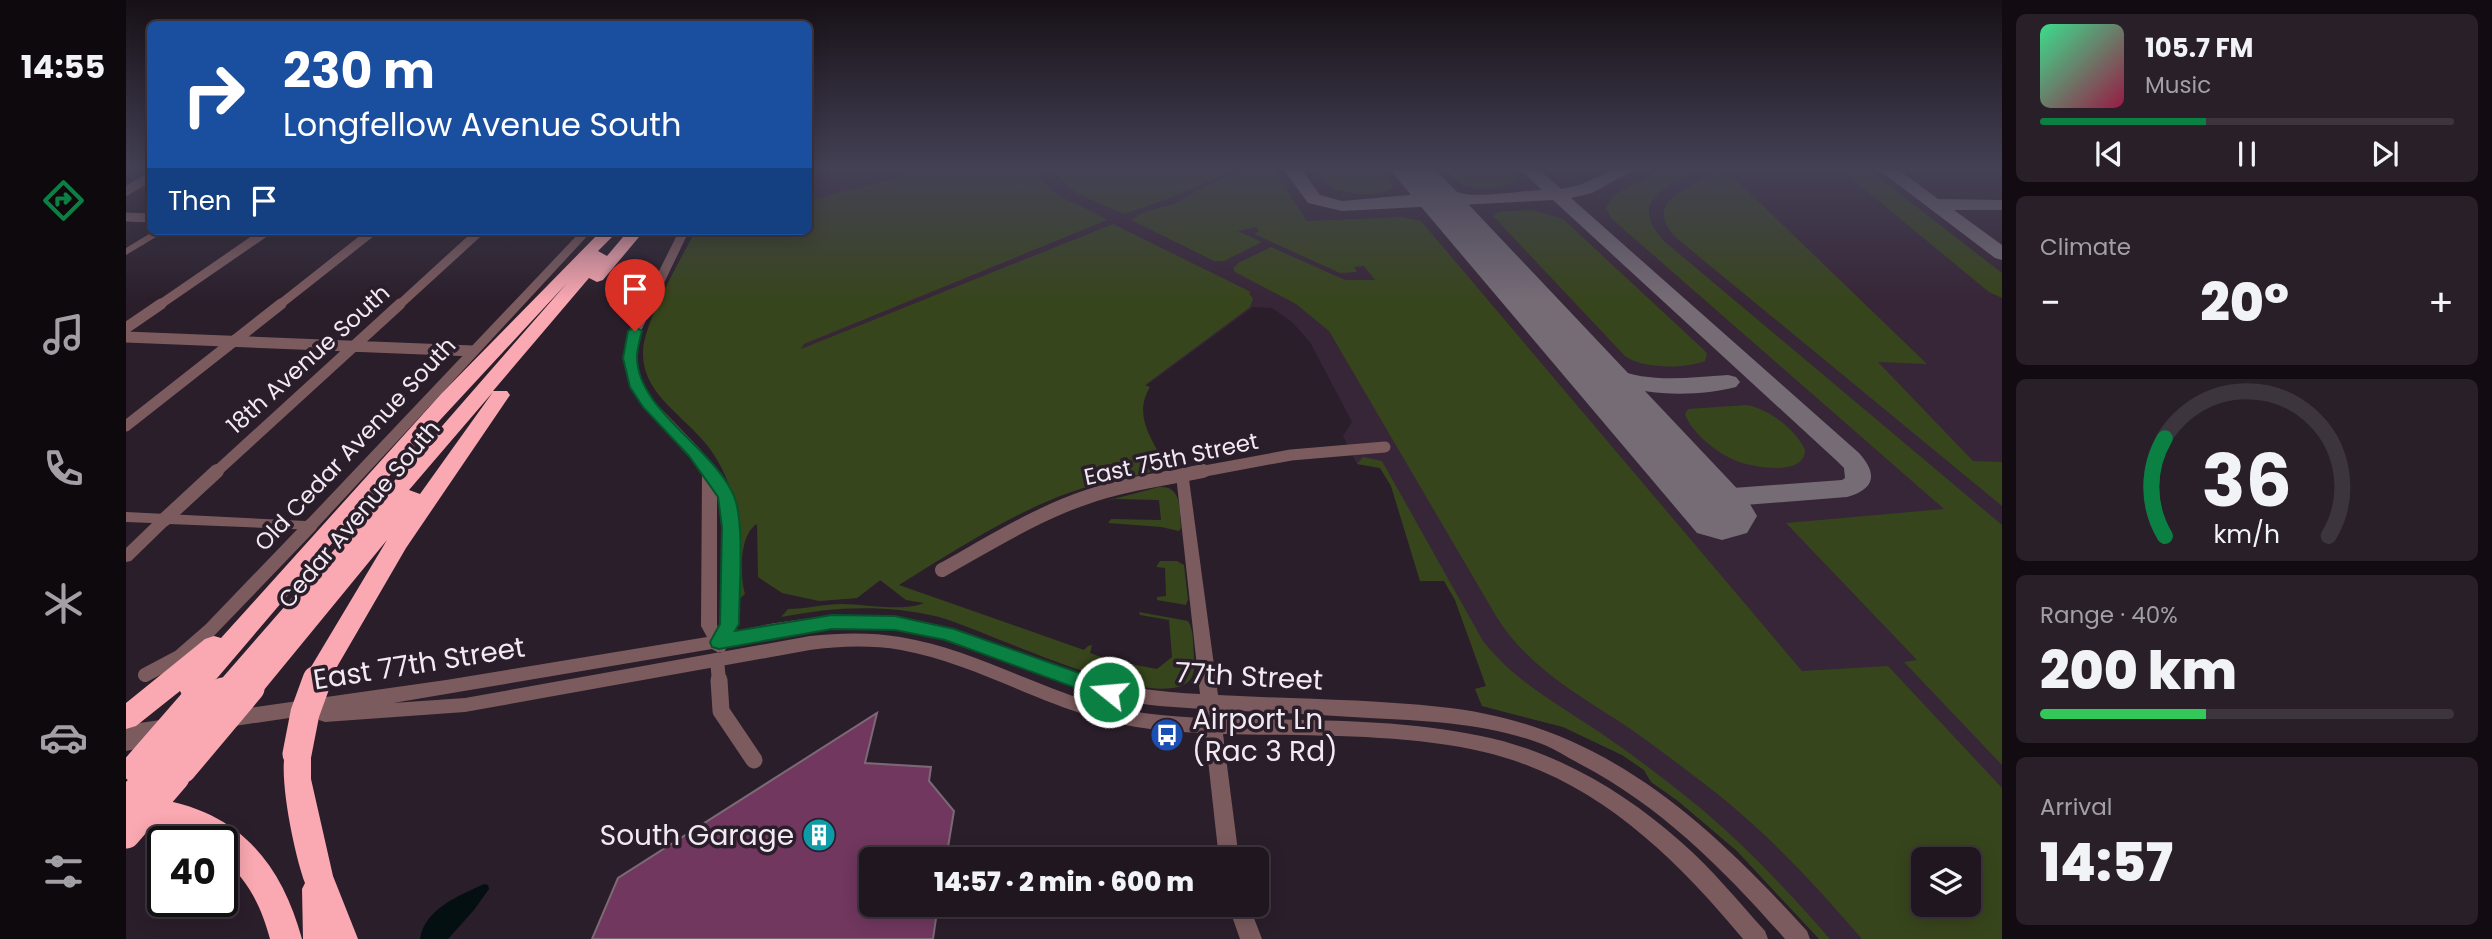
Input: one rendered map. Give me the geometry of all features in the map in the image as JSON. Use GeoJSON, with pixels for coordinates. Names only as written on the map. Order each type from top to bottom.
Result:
{"type":"FeatureCollection","features":[{"type":"Feature","properties":{"kind":"highway"},"geometry":{"type":"LineString","coordinates":[[126,718],[211,650],[339,520],[547,293],[606,235]]}},
{"type":"Feature","properties":{"kind":"highway","name":"Cedar Avenue South"},"geometry":{"type":"LineString","coordinates":[[126,834],[141,776],[206,691],[511,361],[618,235]]}},
{"type":"Feature","properties":{"kind":"highway","name":"Cedar Avenue South"},"geometry":{"type":"LineString","coordinates":[[141,776],[250,688],[633,235]]}},
{"type":"Feature","properties":{"kind":"highway"},"geometry":{"type":"LineString","coordinates":[[319,939],[318,876],[297,779],[297,754],[305,713],[318,677],[397,543],[500,395]]}},
{"type":"Feature","properties":{"kind":"highway"},"geometry":{"type":"LineString","coordinates":[[206,691],[339,520]]}},
{"type":"Feature","properties":{"kind":"highway"},"geometry":{"type":"LineString","coordinates":[[141,776],[154,810],[177,816],[226,839],[255,865],[276,904],[285,939]]}},
{"type":"Feature","properties":{"kind":"highway"},"geometry":{"type":"LineString","coordinates":[[318,876],[337,919],[342,939]]}},
{"type":"Feature","properties":{"kind":"street"},"geometry":{"type":"LineString","coordinates":[[126,217],[147,218]]}},
{"type":"Feature","properties":{"kind":"street"},"geometry":{"type":"LineString","coordinates":[[126,252],[154,235]]}},
{"type":"Feature","properties":{"kind":"street"},"geometry":{"type":"LineString","coordinates":[[126,328],[261,235]]}},
{"type":"Feature","properties":{"kind":"street"},"geometry":{"type":"LineString","coordinates":[[126,426],[368,235]]}},
{"type":"Feature","properties":{"kind":"street","name":"18th Avenue South"},"geometry":{"type":"LineString","coordinates":[[165,519],[476,235]]}},
{"type":"Feature","properties":{"kind":"street","name":"Old Cedar Avenue South"},"geometry":{"type":"LineString","coordinates":[[145,675],[179,657],[209,630],[583,235]]}},
{"type":"Feature","properties":{"kind":"street"},"geometry":{"type":"LineString","coordinates":[[682,235],[635,331],[630,358],[641,395],[695,452],[727,496],[730,527],[730,624],[718,651],[721,711],[754,760]]}},
{"type":"Feature","properties":{"kind":"street"},"geometry":{"type":"LineString","coordinates":[[126,337],[473,351]]}},
{"type":"Feature","properties":{"kind":"street","name":"East 75th Street"},"geometry":{"type":"LineString","coordinates":[[942,570],[1015,528],[1061,507],[1121,487],[1299,454],[1385,447]]}},
{"type":"Feature","properties":{"kind":"street"},"geometry":{"type":"LineString","coordinates":[[1184,475],[1227,847]]}},
{"type":"Feature","properties":{"kind":"street"},"geometry":{"type":"LineString","coordinates":[[126,517],[310,526]]}},
{"type":"Feature","properties":{"kind":"street"},"geometry":{"type":"LineString","coordinates":[[126,546],[144,530],[165,519]]}},
{"type":"Feature","properties":{"kind":"street"},"geometry":{"type":"LineString","coordinates":[[126,556],[165,519]]}},
{"type":"Feature","properties":{"kind":"street","name":"77th Street"},"geometry":{"type":"LineString","coordinates":[[718,651],[832,622],[895,623],[947,634],[1109,692],[1157,699],[1441,714],[1483,720],[1542,736],[1612,769],[1675,812],[1737,868],[1799,939]]}},
{"type":"Feature","properties":{"kind":"street","name":"77th Street"},"geometry":{"type":"LineString","coordinates":[[718,651],[833,641],[891,642],[931,651],[1101,712],[1140,720],[1445,738],[1484,744],[1534,759],[1585,784],[1636,817],[1698,871],[1757,939]]}},
{"type":"Feature","properties":{"kind":"street","name":"East 77th Street"},"geometry":{"type":"LineString","coordinates":[[126,733],[718,651]]}},
{"type":"Feature","properties":{"kind":"street","name":"East 77th Street"},"geometry":{"type":"LineString","coordinates":[[141,776],[339,713],[464,705],[718,651]]}},
{"type":"Feature","properties":{"kind":"street"},"geometry":{"type":"LineString","coordinates":[[1243,917],[1251,939]]}},
{"type":"Feature","properties":{"kind":"shaded area"},"geometry":{"type":"Polygon","coordinates":[[[812,214],[2002,214],[2002,939],[1819,939],[1737,851],[1651,782],[1644,770],[1622,755],[1563,727],[1482,706],[1475,689],[1486,686],[1455,600],[1444,581],[1420,581],[1391,486],[1380,468],[1357,464],[1343,436],[1352,422],[1310,342],[1292,322],[1272,308],[1253,307],[857,598],[819,601],[759,572],[757,507],[807,235],[812,235],[812,214]]]}},
{"type":"Feature","properties":{"kind":"shaded area"},"geometry":{"type":"Polygon","coordinates":[[[484,884],[488,885],[489,889],[448,939],[420,939],[423,928],[436,911],[484,884]]]}},
{"type":"Feature","properties":{"kind":"green space"},"geometry":{"type":"Polygon","coordinates":[[[812,214],[1098,214],[1107,220],[804,344],[801,349],[1113,224],[1251,292],[1249,293],[1253,299],[1250,307],[1145,385],[1150,387],[1143,407],[1146,426],[1165,468],[1083,488],[1048,501],[983,534],[899,585],[1084,650],[1092,645],[1090,653],[1109,660],[1157,669],[1172,657],[1169,620],[1140,615],[1139,612],[1188,621],[1192,633],[1194,663],[1189,681],[1170,688],[1141,687],[1105,678],[957,623],[916,612],[858,608],[781,617],[788,609],[828,605],[906,607],[924,603],[906,600],[880,580],[857,598],[819,601],[782,593],[758,577],[757,524],[751,529],[744,546],[742,577],[745,594],[736,602],[735,509],[727,480],[707,445],[662,399],[644,367],[644,341],[672,275],[693,235],[812,235],[812,214]]]}},
{"type":"Feature","properties":{"kind":"green space"},"geometry":{"type":"Polygon","coordinates":[[[1141,214],[1302,214],[1307,221],[1403,217],[1421,221],[1802,671],[1888,666],[2002,788],[2002,939],[1862,939],[1786,856],[1724,799],[1648,741],[1573,692],[1539,666],[1523,651],[1496,616],[1329,331],[1296,304],[1235,272],[1233,268],[1271,247],[1345,280],[1375,280],[1364,266],[1354,267],[1357,272],[1340,273],[1254,234],[1259,231],[1256,227],[1238,231],[1262,242],[1224,261],[1214,261],[1131,220],[1141,214]]]}},
{"type":"Feature","properties":{"kind":"green space"},"geometry":{"type":"Polygon","coordinates":[[[1545,214],[1563,219],[1704,350],[1707,354],[1705,361],[1664,366],[1642,363],[1625,356],[1493,216],[1545,214]]]}},
{"type":"Feature","properties":{"kind":"green space"},"geometry":{"type":"Polygon","coordinates":[[[1609,214],[1649,214],[1653,227],[1664,241],[2002,525],[2002,765],[1904,662],[1917,660],[1786,523],[1944,509],[1609,214]]]}},
{"type":"Feature","properties":{"kind":"green space"},"geometry":{"type":"Polygon","coordinates":[[[1664,214],[1771,214],[1927,364],[1878,362],[1973,461],[2002,462],[2002,506],[1674,236],[1666,223],[1664,214]]]}},
{"type":"Feature","properties":{"kind":"green space"},"geometry":{"type":"Polygon","coordinates":[[[1894,214],[1925,214],[2002,273],[2002,298],[1989,292],[1894,214]]]}},
{"type":"Feature","properties":{"kind":"green space"},"geometry":{"type":"Polygon","coordinates":[[[1746,405],[1763,410],[1788,428],[1805,450],[1803,459],[1796,464],[1774,468],[1740,462],[1725,456],[1704,440],[1692,428],[1685,414],[1688,409],[1746,405]]]}},
{"type":"Feature","properties":{"kind":"green space"},"geometry":{"type":"Polygon","coordinates":[[[1363,457],[1382,461],[1483,641],[1494,654],[1531,687],[1628,752],[1713,819],[1773,876],[1830,939],[1819,939],[1737,851],[1651,782],[1644,770],[1622,755],[1563,727],[1482,706],[1475,689],[1486,686],[1455,600],[1444,581],[1420,581],[1391,486],[1380,468],[1357,464],[1363,457]]]}},
{"type":"Feature","properties":{"kind":"green space"},"geometry":{"type":"Polygon","coordinates":[[[1159,487],[1167,487],[1176,495],[1180,514],[1179,531],[1108,523],[1111,519],[1161,520],[1159,500],[1115,499],[1102,502],[1159,487]]]}},
{"type":"Feature","properties":{"kind":"green space"},"geometry":{"type":"Polygon","coordinates":[[[1160,561],[1177,561],[1184,565],[1188,599],[1186,605],[1157,600],[1157,597],[1166,596],[1165,568],[1156,567],[1160,561]]]}},
{"type":"Feature","properties":{"kind":"building","name":"South Garage"},"geometry":{"type":"Polygon","coordinates":[[[877,713],[865,763],[931,767],[929,781],[954,811],[948,847],[859,847],[859,917],[936,917],[933,939],[592,939],[618,878],[877,713]]]}},
{"type":"Feature","properties":{"kind":"taxiway"},"geometry":{"type":"LineString","coordinates":[[1579,214],[1847,456],[1858,471],[1857,483],[1847,488],[1706,499]]}},
{"type":"Feature","properties":{"kind":"taxiway"},"geometry":{"type":"LineString","coordinates":[[1947,214],[2002,254]]}},
{"type":"Feature","properties":{"kind":"taxiway"},"geometry":{"type":"LineString","coordinates":[[1569,345],[1587,361],[1624,380],[1662,385],[1728,382]]}},
{"type":"Feature","properties":{"kind":"runway"},"geometry":{"type":"LineString","coordinates":[[1451,214],[1722,516]]}},
{"type":"Feature","properties":{"kind":"place","name":"Airport Ln (Rac 3 Rd)"},"geometry":{"type":"Point","coordinates":[1167,735]}},
{"type":"Feature","properties":{"kind":"place","name":"South Garage"},"geometry":{"type":"Point","coordinates":[819,835]}},
{"type":"Feature","properties":{"kind":"route"},"geometry":{"type":"LineString","coordinates":[[635,331],[630,358],[641,395],[695,452],[727,496],[730,527],[730,624],[719,642],[832,622],[895,623],[947,634],[1109,692]]}}]}
